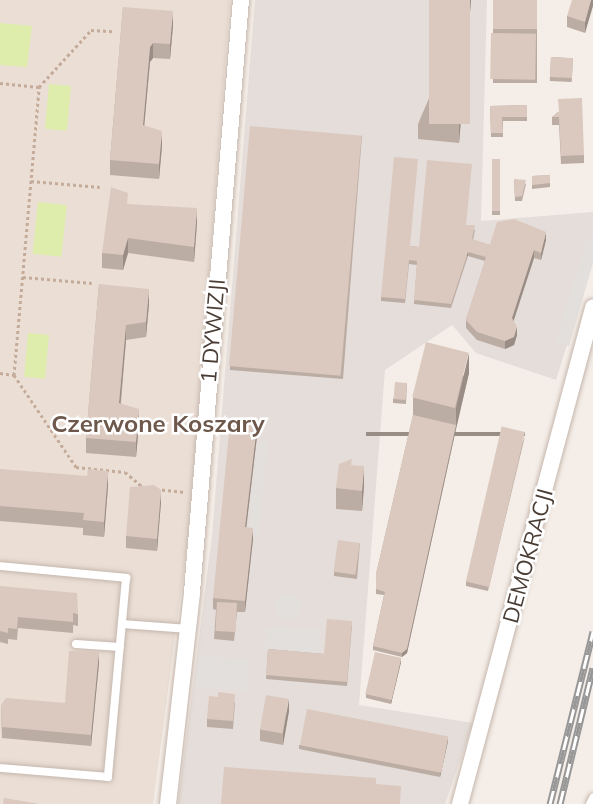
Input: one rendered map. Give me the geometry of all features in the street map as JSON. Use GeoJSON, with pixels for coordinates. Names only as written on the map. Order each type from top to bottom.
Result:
{"type":"FeatureCollection","features":[{"type":"Feature","properties":{"kind":"street","name":"1 DYWIZJI"},"geometry":{"type":"LineString","coordinates":[[168,804],[189,629],[241,0]]}},
{"type":"Feature","properties":{"kind":"street","name":"DEMOKRACJI"},"geometry":{"type":"LineString","coordinates":[[460,804],[593,308]]}},
{"type":"Feature","properties":{"kind":"lane"},"geometry":{"type":"LineString","coordinates":[[0,566],[126,578],[108,777],[0,768]]}},
{"type":"Feature","properties":{"kind":"lane"},"geometry":{"type":"LineString","coordinates":[[122,624],[189,629]]}},
{"type":"Feature","properties":{"kind":"lane"},"geometry":{"type":"LineString","coordinates":[[76,644],[120,647]]}},
{"type":"Feature","properties":{"kind":"lane"},"geometry":{"type":"LineString","coordinates":[[590,804],[593,798]]}},
{"type":"Feature","properties":{"kind":"path"},"geometry":{"type":"LineString","coordinates":[[113,31],[91,30],[39,87],[14,375],[76,467],[125,472],[144,487],[199,493]]}},
{"type":"Feature","properties":{"kind":"path"},"geometry":{"type":"LineString","coordinates":[[0,83],[39,87]]}},
{"type":"Feature","properties":{"kind":"path"},"geometry":{"type":"LineString","coordinates":[[31,182],[100,187]]}},
{"type":"Feature","properties":{"kind":"path"},"geometry":{"type":"LineString","coordinates":[[23,277],[92,283]]}},
{"type":"Feature","properties":{"kind":"path"},"geometry":{"type":"LineString","coordinates":[[0,373],[14,375]]}},
{"type":"Feature","properties":{"kind":"shaded area"},"geometry":{"type":"Polygon","coordinates":[[[0,0],[230,0],[188,538],[153,804],[0,804],[0,0]]]}},
{"type":"Feature","properties":{"kind":"shaded area"},"geometry":{"type":"Polygon","coordinates":[[[255,0],[487,0],[481,221],[593,212],[593,262],[556,380],[476,353],[452,325],[385,370],[359,705],[473,723],[445,804],[178,804],[212,535],[255,0]]]}},
{"type":"Feature","properties":{"kind":"shaded area"},"geometry":{"type":"Polygon","coordinates":[[[587,237],[593,238],[593,263],[569,346],[556,342],[587,237]]]}},
{"type":"Feature","properties":{"kind":"shaded area"},"geometry":{"type":"Polygon","coordinates":[[[258,441],[268,442],[258,539],[248,537],[258,441]]]}},
{"type":"Feature","properties":{"kind":"shaded area"},"geometry":{"type":"Polygon","coordinates":[[[288,593],[297,597],[301,606],[297,615],[288,619],[279,615],[275,606],[279,597],[288,593]]]}},
{"type":"Feature","properties":{"kind":"shaded area"},"geometry":{"type":"Polygon","coordinates":[[[266,627],[321,630],[320,654],[265,651],[266,627]]]}},
{"type":"Feature","properties":{"kind":"shaded area"},"geometry":{"type":"Polygon","coordinates":[[[198,655],[250,660],[247,691],[195,687],[198,655]]]}},
{"type":"Feature","properties":{"kind":"green space"},"geometry":{"type":"Polygon","coordinates":[[[0,23],[32,26],[27,67],[0,65],[0,23]]]}},
{"type":"Feature","properties":{"kind":"green space"},"geometry":{"type":"Polygon","coordinates":[[[49,84],[71,86],[67,131],[45,129],[49,84]]]}},
{"type":"Feature","properties":{"kind":"green space"},"geometry":{"type":"Polygon","coordinates":[[[38,202],[67,205],[61,257],[33,254],[38,202]]]}},
{"type":"Feature","properties":{"kind":"green space"},"geometry":{"type":"Polygon","coordinates":[[[28,333],[49,335],[45,379],[24,377],[28,333]]]}},
{"type":"Feature","properties":{"kind":"building"},"geometry":{"type":"Polygon","coordinates":[[[429,0],[470,0],[470,124],[429,124],[429,0]]]}},
{"type":"Feature","properties":{"kind":"building"},"geometry":{"type":"Polygon","coordinates":[[[493,0],[537,0],[537,29],[493,29],[493,0]]]}},
{"type":"Feature","properties":{"kind":"building"},"geometry":{"type":"Polygon","coordinates":[[[572,0],[591,0],[585,22],[567,16],[572,0]]]}},
{"type":"Feature","properties":{"kind":"building"},"geometry":{"type":"Polygon","coordinates":[[[123,7],[173,11],[170,44],[153,43],[150,47],[143,125],[162,131],[159,164],[110,160],[123,7]]]}},
{"type":"Feature","properties":{"kind":"building"},"geometry":{"type":"Polygon","coordinates":[[[491,33],[536,34],[535,80],[490,79],[491,33]]]}},
{"type":"Feature","properties":{"kind":"building"},"geometry":{"type":"Polygon","coordinates":[[[551,57],[573,58],[572,78],[550,77],[551,57]]]}},
{"type":"Feature","properties":{"kind":"building"},"geometry":{"type":"Polygon","coordinates":[[[582,98],[584,155],[561,156],[559,117],[552,117],[559,112],[558,99],[582,98]]]}},
{"type":"Feature","properties":{"kind":"building"},"geometry":{"type":"Polygon","coordinates":[[[527,105],[527,117],[502,117],[503,133],[491,133],[490,106],[527,105]]]}},
{"type":"Feature","properties":{"kind":"building"},"geometry":{"type":"Polygon","coordinates":[[[250,126],[362,136],[341,376],[229,366],[250,126]]]}},
{"type":"Feature","properties":{"kind":"building"},"geometry":{"type":"Polygon","coordinates":[[[394,157],[418,159],[410,246],[419,247],[427,160],[472,164],[466,225],[475,225],[472,239],[490,245],[486,257],[468,252],[451,304],[414,300],[417,261],[409,260],[405,299],[381,297],[394,157]]]}},
{"type":"Feature","properties":{"kind":"building"},"geometry":{"type":"Polygon","coordinates":[[[492,159],[500,159],[500,211],[492,211],[492,159]]]}},
{"type":"Feature","properties":{"kind":"building"},"geometry":{"type":"Polygon","coordinates":[[[550,175],[550,183],[532,185],[532,176],[550,175]]]}},
{"type":"Feature","properties":{"kind":"building"},"geometry":{"type":"Polygon","coordinates":[[[514,179],[526,180],[522,196],[515,197],[514,179]]]}},
{"type":"Feature","properties":{"kind":"building"},"geometry":{"type":"Polygon","coordinates":[[[111,187],[128,193],[127,204],[197,208],[194,247],[128,238],[123,255],[102,253],[111,187]]]}},
{"type":"Feature","properties":{"kind":"building"},"geometry":{"type":"Polygon","coordinates":[[[514,219],[546,232],[541,253],[534,250],[512,318],[517,327],[514,337],[505,341],[477,332],[466,320],[497,222],[514,219]]]}},
{"type":"Feature","properties":{"kind":"building"},"geometry":{"type":"Polygon","coordinates":[[[99,284],[149,289],[146,322],[126,325],[119,403],[139,409],[136,442],[86,438],[99,284]]]}},
{"type":"Feature","properties":{"kind":"building"},"geometry":{"type":"Polygon","coordinates":[[[426,342],[469,353],[455,408],[412,397],[426,342]]]}},
{"type":"Feature","properties":{"kind":"building"},"geometry":{"type":"Polygon","coordinates":[[[395,382],[407,383],[405,400],[394,399],[395,382]]]}},
{"type":"Feature","properties":{"kind":"building"},"geometry":{"type":"Polygon","coordinates":[[[413,415],[456,425],[407,649],[402,653],[373,646],[385,592],[376,589],[376,574],[413,415]]]}},
{"type":"Feature","properties":{"kind":"building"},"geometry":{"type":"Polygon","coordinates":[[[230,422],[257,425],[245,527],[253,528],[245,601],[213,598],[230,422]]]}},
{"type":"Feature","properties":{"kind":"building"},"geometry":{"type":"Polygon","coordinates":[[[502,427],[525,432],[489,587],[466,582],[502,427]]]}},
{"type":"Feature","properties":{"kind":"building"},"geometry":{"type":"Polygon","coordinates":[[[352,459],[351,465],[364,466],[362,491],[336,488],[339,464],[352,459]]]}},
{"type":"Feature","properties":{"kind":"building"},"geometry":{"type":"Polygon","coordinates":[[[0,469],[87,476],[88,469],[108,471],[104,522],[83,520],[84,513],[0,506],[0,469]]]}},
{"type":"Feature","properties":{"kind":"building"},"geometry":{"type":"Polygon","coordinates":[[[154,485],[161,490],[157,539],[126,536],[130,487],[154,485]]]}},
{"type":"Feature","properties":{"kind":"building"},"geometry":{"type":"Polygon","coordinates":[[[338,540],[360,543],[355,575],[334,572],[338,540]]]}},
{"type":"Feature","properties":{"kind":"building"},"geometry":{"type":"Polygon","coordinates":[[[0,586],[77,593],[78,614],[73,613],[73,622],[18,617],[17,629],[8,628],[8,633],[0,631],[0,586]]]}},
{"type":"Feature","properties":{"kind":"building"},"geometry":{"type":"Polygon","coordinates":[[[217,602],[237,603],[235,632],[215,631],[217,602]]]}},
{"type":"Feature","properties":{"kind":"building"},"geometry":{"type":"Polygon","coordinates":[[[327,619],[352,621],[347,682],[266,675],[268,649],[324,654],[327,619]]]}},
{"type":"Feature","properties":{"kind":"building"},"geometry":{"type":"Polygon","coordinates":[[[69,651],[99,651],[91,735],[2,727],[1,705],[6,698],[65,703],[69,651]]]}},
{"type":"Feature","properties":{"kind":"building"},"geometry":{"type":"Polygon","coordinates":[[[375,652],[401,658],[392,700],[365,694],[375,652]]]}},
{"type":"Feature","properties":{"kind":"building"},"geometry":{"type":"Polygon","coordinates":[[[218,692],[235,694],[233,721],[207,719],[209,696],[218,697],[218,692]]]}},
{"type":"Feature","properties":{"kind":"building"},"geometry":{"type":"Polygon","coordinates":[[[266,695],[289,699],[283,733],[260,729],[266,695]]]}},
{"type":"Feature","properties":{"kind":"building"},"geometry":{"type":"Polygon","coordinates":[[[307,709],[448,736],[441,773],[300,745],[307,709]]]}},
{"type":"Feature","properties":{"kind":"building"},"geometry":{"type":"Polygon","coordinates":[[[224,767],[376,778],[376,784],[401,786],[400,804],[221,804],[224,767]]]}},
{"type":"Feature","properties":{"kind":"building"},"geometry":{"type":"Polygon","coordinates":[[[4,798],[40,804],[3,804],[4,798]]]}},
{"type":"Feature","properties":{"kind":"railway"},"geometry":{"type":"LineString","coordinates":[[550,804],[593,631]]}},
{"type":"Feature","properties":{"kind":"railway"},"geometry":{"type":"LineString","coordinates":[[560,804],[593,668]]}},
{"type":"Feature","properties":{"kind":"district","name":"Czerwone Koszary"},"geometry":{"type":"Point","coordinates":[158,424]}}]}
